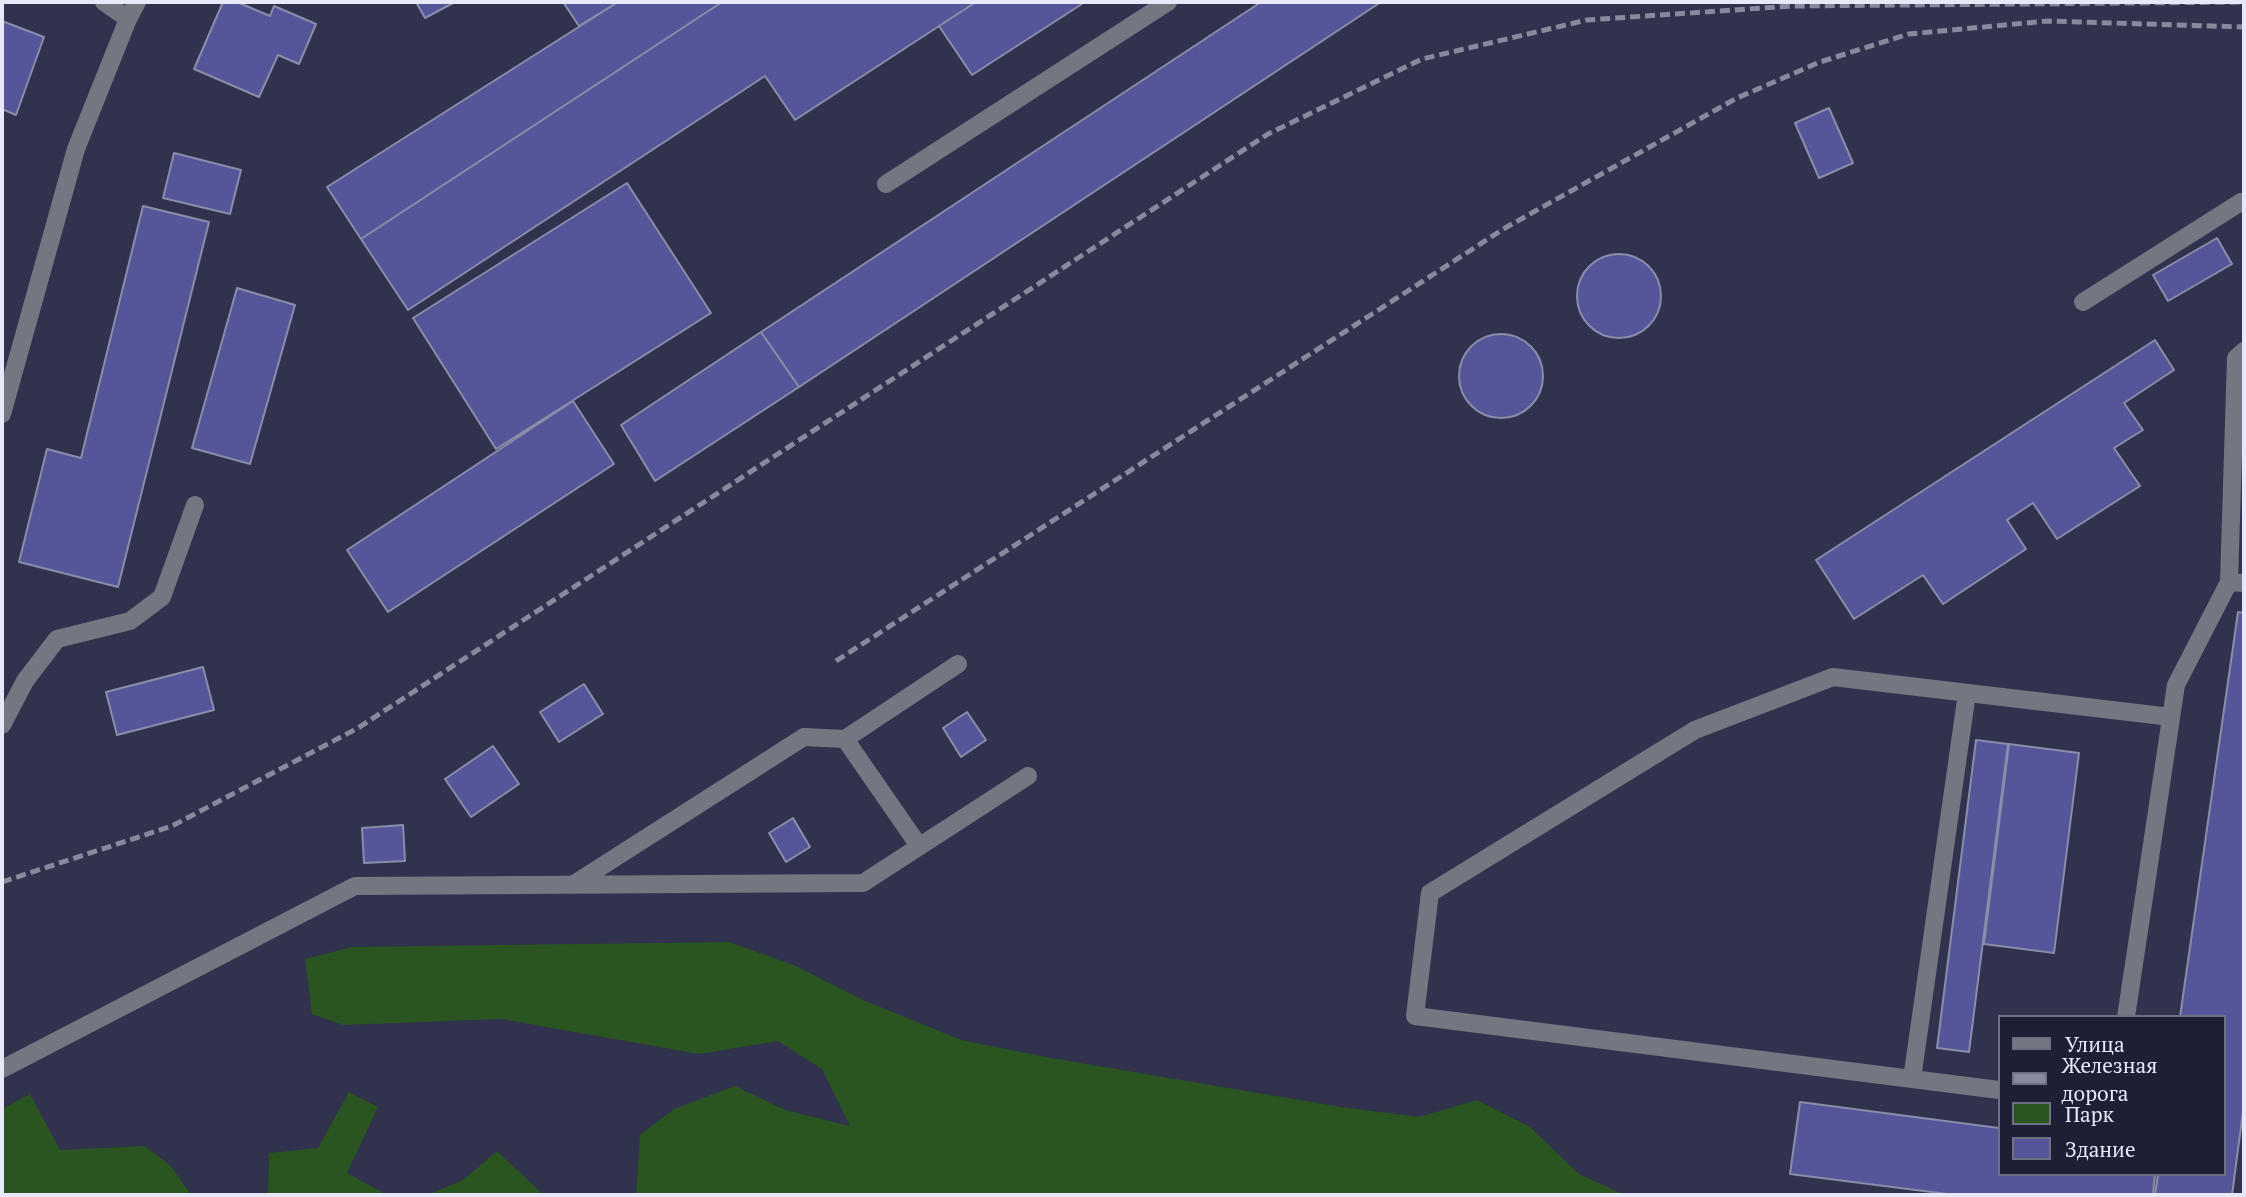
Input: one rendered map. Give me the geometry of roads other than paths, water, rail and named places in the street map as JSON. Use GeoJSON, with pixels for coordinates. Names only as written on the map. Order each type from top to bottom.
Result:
{"type":"FeatureCollection","features":[{"type":"Feature","properties":{"kind":"lane"},"geometry":{"type":"LineString","coordinates":[[104,2],[128,19]]}},
{"type":"Feature","properties":{"kind":"lane"},"geometry":{"type":"LineString","coordinates":[[2,414],[76,149],[137,2]]}},
{"type":"Feature","properties":{"kind":"lane"},"geometry":{"type":"LineString","coordinates":[[886,184],[1168,2]]}},
{"type":"Feature","properties":{"kind":"lane"},"geometry":{"type":"LineString","coordinates":[[2083,302],[2244,202]]}},
{"type":"Feature","properties":{"kind":"lane"},"geometry":{"type":"LineString","coordinates":[[2126,1015],[2176,685],[2236,583],[2236,358],[2244,351]]}},
{"type":"Feature","properties":{"kind":"lane"},"geometry":{"type":"LineString","coordinates":[[2,724],[25,681],[57,639],[130,621],[162,597],[195,505]]}},
{"type":"Feature","properties":{"kind":"lane"},"geometry":{"type":"LineString","coordinates":[[574,884],[804,737],[845,739],[958,664]]}},
{"type":"Feature","properties":{"kind":"lane"},"geometry":{"type":"LineString","coordinates":[[1997,1090],[1415,1016],[1430,893],[1695,730],[1833,677],[2171,717]]}},
{"type":"Feature","properties":{"kind":"lane"},"geometry":{"type":"LineString","coordinates":[[1912,1079],[1967,693]]}},
{"type":"Feature","properties":{"kind":"lane"},"geometry":{"type":"LineString","coordinates":[[845,739],[919,846]]}},
{"type":"Feature","properties":{"kind":"lane"},"geometry":{"type":"LineString","coordinates":[[2,1069],[355,886],[863,883],[1028,776]]}},
{"type":"Feature","properties":{"kind":"railway"},"geometry":{"type":"LineString","coordinates":[[2,882],[172,826],[358,728],[1268,134],[1422,59],[1587,20],[1792,6],[2244,2]]}},
{"type":"Feature","properties":{"kind":"railway"},"geometry":{"type":"LineString","coordinates":[[836,661],[1505,228],[1737,98],[1820,62],[1909,34],[2047,21],[2244,27]]}}]}
